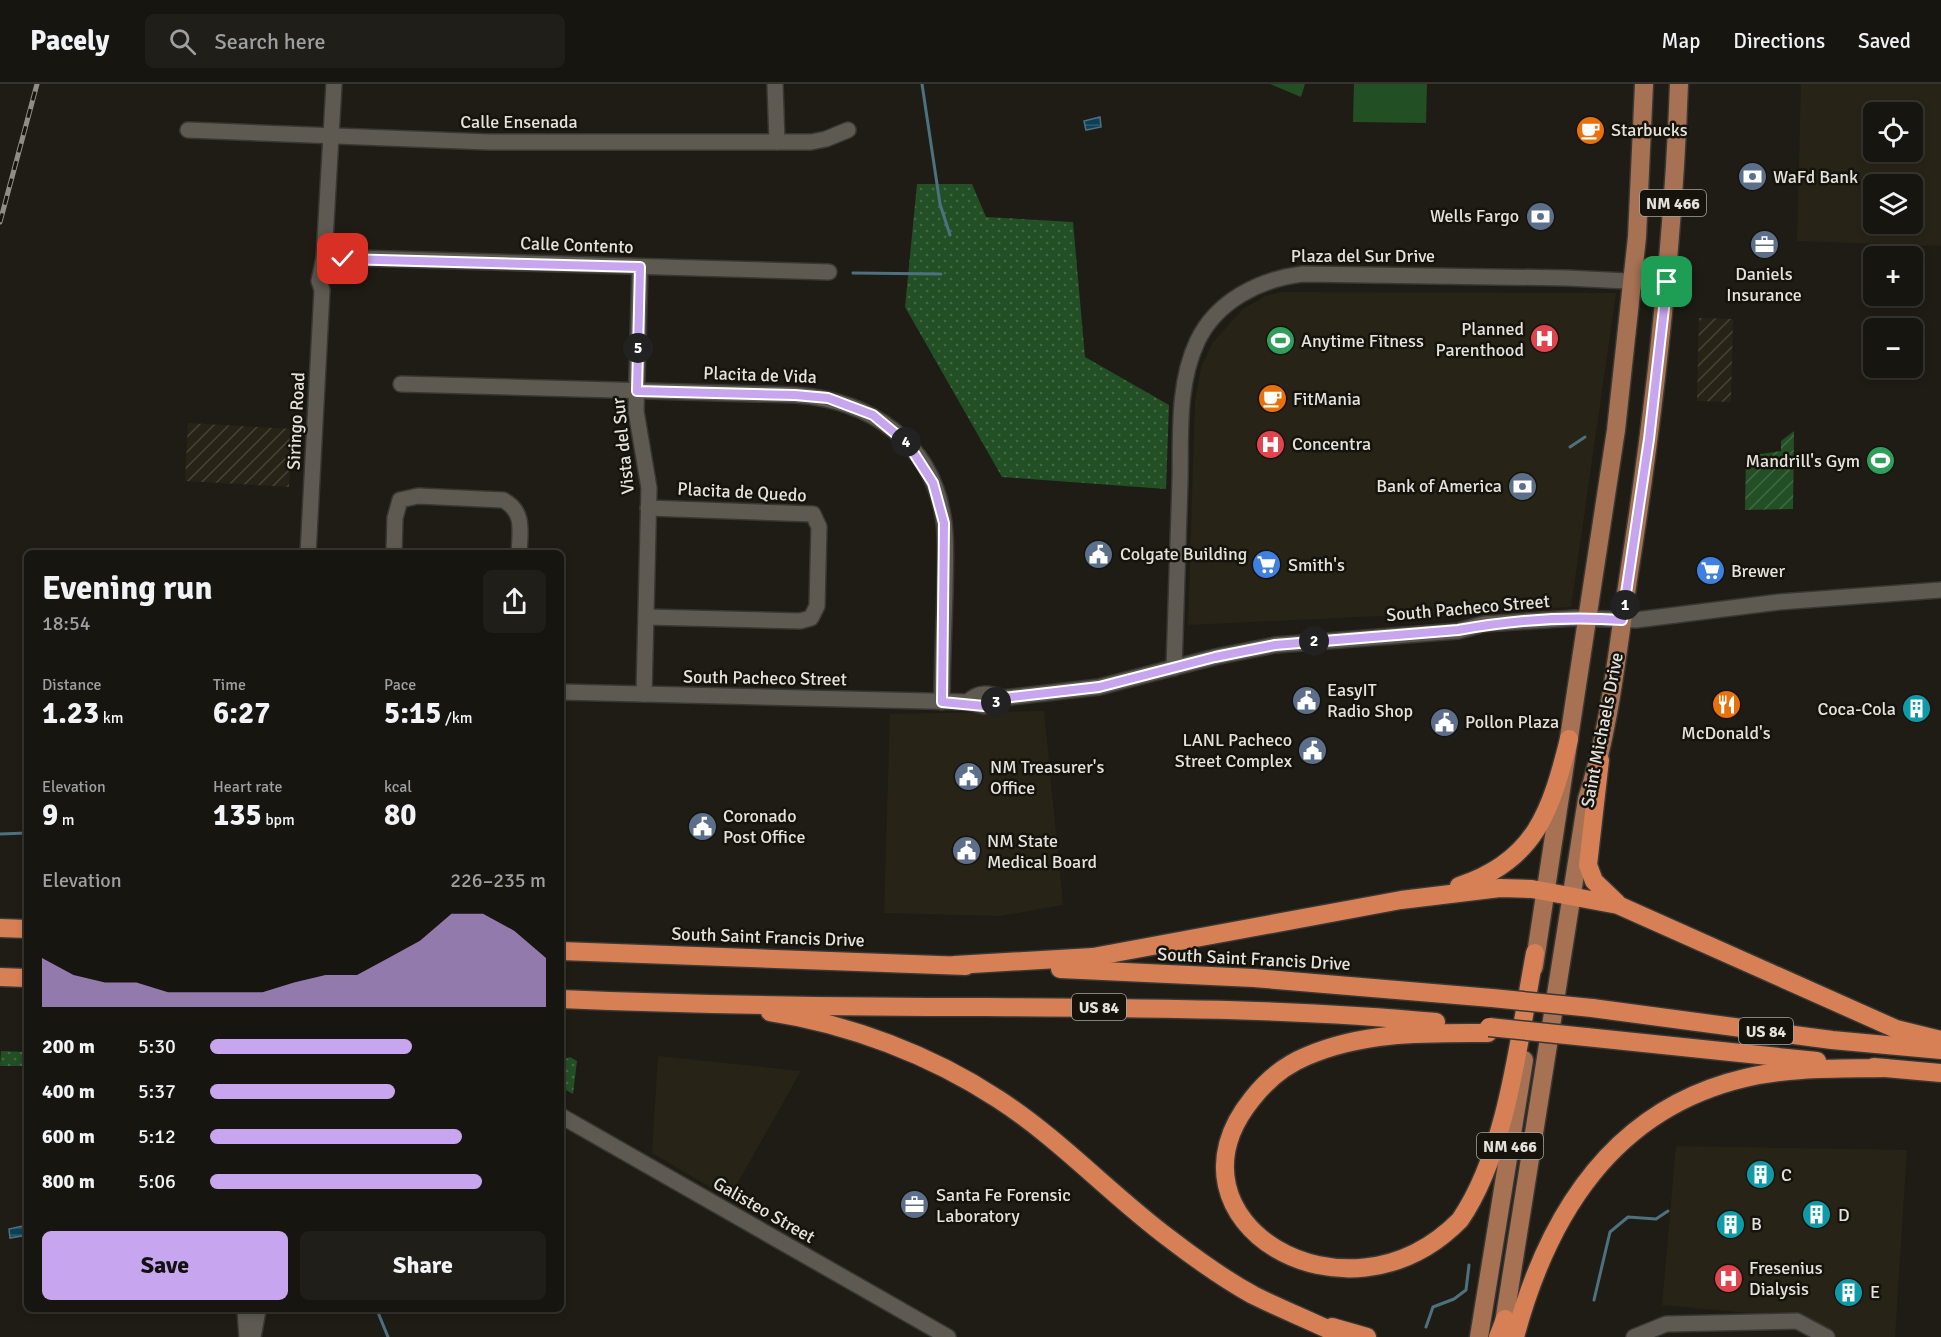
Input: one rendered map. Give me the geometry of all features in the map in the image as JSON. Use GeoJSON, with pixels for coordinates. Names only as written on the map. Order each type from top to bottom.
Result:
{"type":"FeatureCollection","features":[{"type":"Feature","properties":{"kind":"highway"},"geometry":{"type":"LineString","coordinates":[[1401,900],[1473,881],[1514,858],[1535,834],[1547,813],[1569,739]]}},
{"type":"Feature","properties":{"kind":"highway"},"geometry":{"type":"LineString","coordinates":[[1600,760],[1588,865],[1594,881],[1618,905]]}},
{"type":"Feature","properties":{"kind":"highway"},"geometry":{"type":"LineString","coordinates":[[955,965],[1093,957],[1401,900],[1500,888],[1545,890],[1618,905],[1896,1029],[1941,1040]]}},
{"type":"Feature","properties":{"kind":"highway"},"geometry":{"type":"LineString","coordinates":[[0,928],[24,929]]}},
{"type":"Feature","properties":{"kind":"highway","name":"South Saint Francis Drive"},"geometry":{"type":"LineString","coordinates":[[564,951],[1254,978],[1592,1008],[1832,1040],[1941,1050]]}},
{"type":"Feature","properties":{"kind":"highway"},"geometry":{"type":"LineString","coordinates":[[1404,1275],[1427,1259],[1460,1220],[1475,1195],[1490,1160],[1507,1101],[1535,953]]}},
{"type":"Feature","properties":{"kind":"highway"},"geometry":{"type":"LineString","coordinates":[[0,977],[24,978]]}},
{"type":"Feature","properties":{"kind":"highway","name":"US 84"},"geometry":{"type":"LineString","coordinates":[[564,999],[1226,1009],[1366,1016],[1941,1073]]}},
{"type":"Feature","properties":{"kind":"highway"},"geometry":{"type":"LineString","coordinates":[[708,1003],[776,1013],[849,1031],[909,1052],[970,1082],[1042,1131],[1168,1238],[1195,1258],[1251,1293],[1344,1337]]}},
{"type":"Feature","properties":{"kind":"highway"},"geometry":{"type":"LineString","coordinates":[[1277,1268],[1262,1257],[1247,1239],[1230,1202],[1226,1173],[1234,1130],[1246,1106],[1260,1089],[1287,1066],[1305,1057],[1352,1042],[1392,1034],[1489,1030]]}},
{"type":"Feature","properties":{"kind":"highway"},"geometry":{"type":"LineString","coordinates":[[1515,1337],[1522,1310],[1546,1250],[1570,1202],[1594,1168],[1624,1139],[1658,1114],[1703,1091],[1744,1078],[1816,1069],[1886,1068]]}},
{"type":"Feature","properties":{"kind":"highway"},"geometry":{"type":"LineString","coordinates":[[1318,1324],[1367,1337]]}},
{"type":"Feature","properties":{"kind":"main road","name":"Saint Michaels Drive"},"geometry":{"type":"LineString","coordinates":[[1479,1337],[1527,1043],[1535,953],[1613,454],[1633,280],[1644,84]]}},
{"type":"Feature","properties":{"kind":"main road","name":"Saint Michaels Drive"},"geometry":{"type":"LineString","coordinates":[[1501,1331],[1587,799],[1600,760],[1649,439],[1667,282],[1679,84]]}},
{"type":"Feature","properties":{"kind":"street","name":"Siringo Road"},"geometry":{"type":"LineString","coordinates":[[308,550],[322,290],[327,280],[328,267],[324,257],[334,84]]}},
{"type":"Feature","properties":{"kind":"street"},"geometry":{"type":"LineString","coordinates":[[775,84],[777,142]]}},
{"type":"Feature","properties":{"kind":"street","name":"Calle Ensenada"},"geometry":{"type":"LineString","coordinates":[[189,130],[488,142],[819,141],[848,130]]}},
{"type":"Feature","properties":{"kind":"street","name":"Calle Contento"},"geometry":{"type":"LineString","coordinates":[[324,257],[829,272]]}},
{"type":"Feature","properties":{"kind":"street","name":"Vista del Sur"},"geometry":{"type":"LineString","coordinates":[[640,267],[638,431],[649,480],[644,694]]}},
{"type":"Feature","properties":{"kind":"street","name":"Plaza del Sur Drive"},"geometry":{"type":"LineString","coordinates":[[1174,668],[1181,415],[1187,367],[1198,341],[1214,316],[1238,296],[1258,284],[1285,276],[1303,274],[1667,282]]}},
{"type":"Feature","properties":{"kind":"street","name":"Placita de Vida"},"geometry":{"type":"LineString","coordinates":[[401,384],[788,394],[828,398],[873,415],[903,439],[918,456],[933,483],[944,523],[942,702]]}},
{"type":"Feature","properties":{"kind":"street"},"geometry":{"type":"LineString","coordinates":[[394,550],[395,518],[400,500],[418,496],[503,500],[514,506],[520,517],[519,550]]}},
{"type":"Feature","properties":{"kind":"street","name":"Placita de Quedo"},"geometry":{"type":"LineString","coordinates":[[645,617],[804,621],[814,615],[817,595],[819,527],[813,514],[648,508]]}},
{"type":"Feature","properties":{"kind":"street","name":"South Pacheco Street"},"geometry":{"type":"LineString","coordinates":[[564,692],[968,702],[974,696],[984,693],[1003,698],[1099,687],[1285,644],[1458,630],[1484,624],[1589,618],[1622,620],[1837,596],[1941,590]]}},
{"type":"Feature","properties":{"kind":"street","name":"Galisteo Street"},"geometry":{"type":"LineString","coordinates":[[564,1118],[948,1337]]}},
{"type":"Feature","properties":{"kind":"street"},"geometry":{"type":"LineString","coordinates":[[245,1312],[247,1337]]}},
{"type":"Feature","properties":{"kind":"street"},"geometry":{"type":"LineString","coordinates":[[253,1337],[258,1312]]}},
{"type":"Feature","properties":{"kind":"street"},"geometry":{"type":"LineString","coordinates":[[1634,1337],[1666,1324],[1797,1321],[1827,1337]]}},
{"type":"Feature","properties":{"kind":"shaded area"},"geometry":{"type":"Polygon","coordinates":[[[1801,84],[1941,84],[1941,246],[1797,241],[1801,84]]]}},
{"type":"Feature","properties":{"kind":"shaded area"},"geometry":{"type":"Polygon","coordinates":[[[1282,292],[1616,293],[1571,607],[1188,625],[1195,400],[1201,367],[1213,342],[1243,309],[1265,296],[1282,292]]]}},
{"type":"Feature","properties":{"kind":"shaded area"},"geometry":{"type":"Polygon","coordinates":[[[1699,318],[1733,319],[1731,402],[1697,401],[1699,318]]]}},
{"type":"Feature","properties":{"kind":"shaded area"},"geometry":{"type":"Polygon","coordinates":[[[188,423],[292,429],[289,487],[185,481],[188,423]]]}},
{"type":"Feature","properties":{"kind":"shaded area"},"geometry":{"type":"Polygon","coordinates":[[[1044,711],[1063,905],[1000,916],[884,913],[890,714],[1044,711]]]}},
{"type":"Feature","properties":{"kind":"shaded area"},"geometry":{"type":"Polygon","coordinates":[[[658,1056],[801,1071],[729,1198],[652,1153],[658,1056]]]}},
{"type":"Feature","properties":{"kind":"shaded area"},"geometry":{"type":"Polygon","coordinates":[[[1676,1146],[1907,1150],[1895,1337],[1825,1337],[1771,1315],[1662,1305],[1676,1146]]]}},
{"type":"Feature","properties":{"kind":"green space"},"geometry":{"type":"Polygon","coordinates":[[[1270,84],[1305,84],[1301,97],[1270,84]]]}},
{"type":"Feature","properties":{"kind":"green space"},"geometry":{"type":"Polygon","coordinates":[[[1354,84],[1427,84],[1426,123],[1353,122],[1354,84]]]}},
{"type":"Feature","properties":{"kind":"green space"},"geometry":{"type":"Polygon","coordinates":[[[917,184],[972,184],[986,217],[1073,222],[1085,357],[1169,405],[1166,489],[1002,477],[905,307],[917,184]]]}},
{"type":"Feature","properties":{"kind":"green space"},"geometry":{"type":"Polygon","coordinates":[[[1794,431],[1793,509],[1745,510],[1746,456],[1781,451],[1781,441],[1794,431]]]}},
{"type":"Feature","properties":{"kind":"green space"},"geometry":{"type":"Polygon","coordinates":[[[1,1051],[24,1052],[24,1066],[0,1066],[1,1051]]]}},
{"type":"Feature","properties":{"kind":"green space"},"geometry":{"type":"Polygon","coordinates":[[[570,1057],[577,1061],[573,1094],[564,1089],[564,1060],[570,1057]]]}},
{"type":"Feature","properties":{"kind":"water"},"geometry":{"type":"Polygon","coordinates":[[[1100,117],[1101,127],[1086,130],[1084,121],[1100,117]]]}},
{"type":"Feature","properties":{"kind":"water"},"geometry":{"type":"Polygon","coordinates":[[[24,1226],[24,1236],[10,1238],[9,1229],[24,1226]]]}},
{"type":"Feature","properties":{"kind":"waterway"},"geometry":{"type":"LineString","coordinates":[[922,84],[940,204],[950,235]]}},
{"type":"Feature","properties":{"kind":"waterway"},"geometry":{"type":"LineString","coordinates":[[853,273],[941,274]]}},
{"type":"Feature","properties":{"kind":"waterway"},"geometry":{"type":"LineString","coordinates":[[1570,447],[1585,437]]}},
{"type":"Feature","properties":{"kind":"waterway"},"geometry":{"type":"LineString","coordinates":[[0,834],[24,833]]}},
{"type":"Feature","properties":{"kind":"waterway"},"geometry":{"type":"LineString","coordinates":[[1594,1300],[1610,1232],[1628,1217],[1656,1219],[1668,1211]]}},
{"type":"Feature","properties":{"kind":"waterway"},"geometry":{"type":"LineString","coordinates":[[1426,1327],[1433,1307],[1454,1299],[1466,1290],[1469,1265]]}},
{"type":"Feature","properties":{"kind":"waterway"},"geometry":{"type":"LineString","coordinates":[[378,1312],[388,1337]]}},
{"type":"Feature","properties":{"kind":"railway"},"geometry":{"type":"LineString","coordinates":[[0,222],[37,84]]}},
{"type":"Feature","properties":{"kind":"place","name":"Starbucks"},"geometry":{"type":"Point","coordinates":[1590,130]}},
{"type":"Feature","properties":{"kind":"place","name":"WaFd Bank"},"geometry":{"type":"Point","coordinates":[1752,177]}},
{"type":"Feature","properties":{"kind":"place","name":"Wells Fargo"},"geometry":{"type":"Point","coordinates":[1540,216]}},
{"type":"Feature","properties":{"kind":"place","name":"Daniels Insurance"},"geometry":{"type":"Point","coordinates":[1764,245]}},
{"type":"Feature","properties":{"kind":"place","name":"Planned Parenthood"},"geometry":{"type":"Point","coordinates":[1545,339]}},
{"type":"Feature","properties":{"kind":"place","name":"Anytime Fitness"},"geometry":{"type":"Point","coordinates":[1280,341]}},
{"type":"Feature","properties":{"kind":"place","name":"FitMania"},"geometry":{"type":"Point","coordinates":[1272,399]}},
{"type":"Feature","properties":{"kind":"place","name":"Concentra"},"geometry":{"type":"Point","coordinates":[1271,444]}},
{"type":"Feature","properties":{"kind":"place","name":"Mandrill's Gym"},"geometry":{"type":"Point","coordinates":[1881,461]}},
{"type":"Feature","properties":{"kind":"place","name":"Bank of America"},"geometry":{"type":"Point","coordinates":[1523,486]}},
{"type":"Feature","properties":{"kind":"place","name":"Colgate Building"},"geometry":{"type":"Point","coordinates":[1099,554]}},
{"type":"Feature","properties":{"kind":"place","name":"Smith's"},"geometry":{"type":"Point","coordinates":[1267,565]}},
{"type":"Feature","properties":{"kind":"place","name":"Brewer"},"geometry":{"type":"Point","coordinates":[1710,571]}},
{"type":"Feature","properties":{"kind":"place","name":"EasyIT Radio Shop"},"geometry":{"type":"Point","coordinates":[1306,700]}},
{"type":"Feature","properties":{"kind":"place","name":"McDonald's"},"geometry":{"type":"Point","coordinates":[1726,704]}},
{"type":"Feature","properties":{"kind":"place","name":"Coca-Cola"},"geometry":{"type":"Point","coordinates":[1917,709]}},
{"type":"Feature","properties":{"kind":"place","name":"Pollon Plaza"},"geometry":{"type":"Point","coordinates":[1444,722]}},
{"type":"Feature","properties":{"kind":"place","name":"LANL Pacheco Street Complex"},"geometry":{"type":"Point","coordinates":[1313,750]}},
{"type":"Feature","properties":{"kind":"place","name":"NM Treasurer's Office"},"geometry":{"type":"Point","coordinates":[969,777]}},
{"type":"Feature","properties":{"kind":"place","name":"Coronado Post Office"},"geometry":{"type":"Point","coordinates":[702,826]}},
{"type":"Feature","properties":{"kind":"place","name":"NM State Medical Board"},"geometry":{"type":"Point","coordinates":[966,851]}},
{"type":"Feature","properties":{"kind":"place","name":"C"},"geometry":{"type":"Point","coordinates":[1760,1175]}},
{"type":"Feature","properties":{"kind":"place","name":"Santa Fe Forensic Laboratory"},"geometry":{"type":"Point","coordinates":[915,1205]}},
{"type":"Feature","properties":{"kind":"place","name":"D"},"geometry":{"type":"Point","coordinates":[1817,1215]}},
{"type":"Feature","properties":{"kind":"place","name":"B"},"geometry":{"type":"Point","coordinates":[1730,1224]}},
{"type":"Feature","properties":{"kind":"place","name":"Fresenius Dialysis"},"geometry":{"type":"Point","coordinates":[1728,1278]}},
{"type":"Feature","properties":{"kind":"place","name":"E"},"geometry":{"type":"Point","coordinates":[1849,1292]}},
{"type":"Feature","properties":{"kind":"route"},"geometry":{"type":"LineString","coordinates":[[343,259],[640,267],[637,391],[781,394],[828,398],[859,408],[886,424],[918,456],[933,483],[942,510],[946,548],[942,702],[968,702],[984,706],[1003,698],[1099,687],[1215,657],[1275,645],[1458,630],[1484,624],[1575,618],[1622,620],[1649,439],[1667,282]]}}]}
